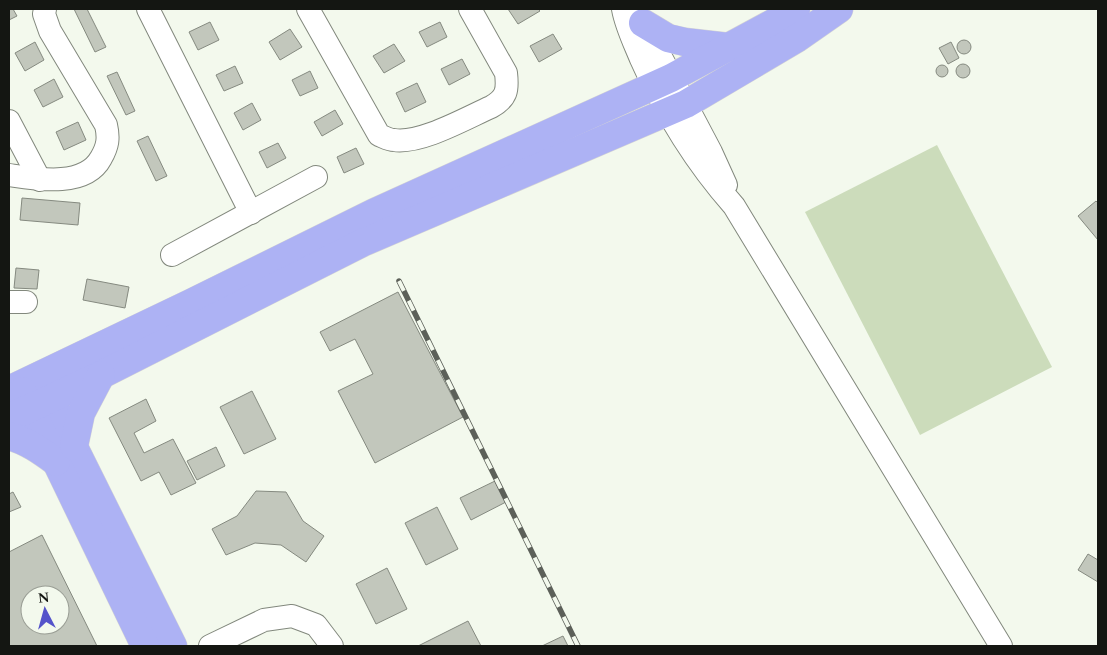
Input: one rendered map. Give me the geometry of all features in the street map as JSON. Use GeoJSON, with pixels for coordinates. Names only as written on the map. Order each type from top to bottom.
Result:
{"type":"FeatureCollection","features":[{"type":"Feature","properties":{"kind":"main road"},"geometry":{"type":"LineString","coordinates":[[26,396],[191,303],[373,213],[662,82],[796,9]]}},
{"type":"Feature","properties":{"kind":"main road"},"geometry":{"type":"LineString","coordinates":[[26,396],[101,375],[362,243],[676,108],[796,39],[839,9]]}},
{"type":"Feature","properties":{"kind":"main road"},"geometry":{"type":"LineString","coordinates":[[632,14],[668,38],[729,47]]}},
{"type":"Feature","properties":{"kind":"main road"},"geometry":{"type":"LineString","coordinates":[[66,454],[81,413],[101,375]]}},
{"type":"Feature","properties":{"kind":"main road"},"geometry":{"type":"LineString","coordinates":[[26,396],[66,454],[147,630],[173,646]]}},
{"type":"Feature","properties":{"kind":"main road"},"geometry":{"type":"LineString","coordinates":[[9,436],[35,446],[66,454]]}},
{"type":"Feature","properties":{"kind":"street"},"geometry":{"type":"LineString","coordinates":[[9,174],[40,180],[85,174],[98,165],[109,138],[106,125],[50,31],[44,14],[45,9]]}},
{"type":"Feature","properties":{"kind":"street"},"geometry":{"type":"LineString","coordinates":[[148,9],[251,212]]}},
{"type":"Feature","properties":{"kind":"street"},"geometry":{"type":"LineString","coordinates":[[308,9],[379,135],[392,140],[405,140],[427,135],[491,107],[501,102],[505,94],[507,84],[506,73],[470,9]]}},
{"type":"Feature","properties":{"kind":"street"},"geometry":{"type":"LineString","coordinates":[[632,14],[627,26],[676,108],[722,174],[734,206],[1001,646]]}},
{"type":"Feature","properties":{"kind":"street"},"geometry":{"type":"LineString","coordinates":[[9,121],[40,180]]}},
{"type":"Feature","properties":{"kind":"street"},"geometry":{"type":"LineString","coordinates":[[172,255],[316,177]]}},
{"type":"Feature","properties":{"kind":"street"},"geometry":{"type":"LineString","coordinates":[[210,646],[264,620],[292,616],[316,625],[332,646]]}},
{"type":"Feature","properties":{"kind":"green space"},"geometry":{"type":"Polygon","coordinates":[[[937,145],[1052,367],[920,435],[805,212],[937,145]]]}},
{"type":"Feature","properties":{"kind":"building"},"geometry":{"type":"Polygon","coordinates":[[[9,9],[13,9],[17,16],[9,20],[9,9]]]}},
{"type":"Feature","properties":{"kind":"building"},"geometry":{"type":"Polygon","coordinates":[[[74,9],[87,9],[106,47],[95,52],[74,9]]]}},
{"type":"Feature","properties":{"kind":"building"},"geometry":{"type":"Polygon","coordinates":[[[508,9],[538,9],[540,11],[518,24],[508,9]]]}},
{"type":"Feature","properties":{"kind":"building"},"geometry":{"type":"Polygon","coordinates":[[[210,22],[219,40],[198,50],[189,32],[210,22]]]}},
{"type":"Feature","properties":{"kind":"building"},"geometry":{"type":"Polygon","coordinates":[[[440,22],[447,37],[427,47],[419,32],[440,22]]]}},
{"type":"Feature","properties":{"kind":"building"},"geometry":{"type":"Polygon","coordinates":[[[290,29],[302,47],[280,60],[269,42],[290,29]]]}},
{"type":"Feature","properties":{"kind":"building"},"geometry":{"type":"Polygon","coordinates":[[[553,34],[562,49],[539,62],[530,46],[553,34]]]}},
{"type":"Feature","properties":{"kind":"building"},"geometry":{"type":"Polygon","coordinates":[[[964,40],[969,42],[971,47],[969,52],[964,54],[959,52],[957,47],[959,42],[964,40]]]}},
{"type":"Feature","properties":{"kind":"building"},"geometry":{"type":"Polygon","coordinates":[[[35,42],[44,60],[25,71],[15,53],[35,42]]]}},
{"type":"Feature","properties":{"kind":"building"},"geometry":{"type":"Polygon","coordinates":[[[951,42],[959,58],[948,64],[939,48],[951,42]]]}},
{"type":"Feature","properties":{"kind":"building"},"geometry":{"type":"Polygon","coordinates":[[[394,44],[405,61],[384,73],[373,56],[394,44]]]}},
{"type":"Feature","properties":{"kind":"building"},"geometry":{"type":"Polygon","coordinates":[[[462,59],[470,74],[449,85],[441,69],[462,59]]]}},
{"type":"Feature","properties":{"kind":"building"},"geometry":{"type":"Polygon","coordinates":[[[963,64],[968,66],[970,71],[968,76],[963,78],[958,76],[956,71],[958,66],[963,64]]]}},
{"type":"Feature","properties":{"kind":"building"},"geometry":{"type":"Polygon","coordinates":[[[944,65],[947,66],[947,76],[940,77],[937,76],[936,69],[937,66],[944,65]]]}},
{"type":"Feature","properties":{"kind":"building"},"geometry":{"type":"Polygon","coordinates":[[[235,66],[243,83],[224,91],[216,75],[235,66]]]}},
{"type":"Feature","properties":{"kind":"building"},"geometry":{"type":"Polygon","coordinates":[[[310,71],[318,88],[300,96],[292,80],[310,71]]]}},
{"type":"Feature","properties":{"kind":"building"},"geometry":{"type":"Polygon","coordinates":[[[117,72],[135,111],[126,115],[107,76],[117,72]]]}},
{"type":"Feature","properties":{"kind":"building"},"geometry":{"type":"Polygon","coordinates":[[[54,79],[63,97],[43,107],[34,90],[54,79]]]}},
{"type":"Feature","properties":{"kind":"building"},"geometry":{"type":"Polygon","coordinates":[[[417,83],[426,102],[405,112],[396,93],[417,83]]]}},
{"type":"Feature","properties":{"kind":"building"},"geometry":{"type":"Polygon","coordinates":[[[252,103],[261,120],[243,130],[234,113],[252,103]]]}},
{"type":"Feature","properties":{"kind":"building"},"geometry":{"type":"Polygon","coordinates":[[[335,110],[343,124],[322,136],[314,122],[335,110]]]}},
{"type":"Feature","properties":{"kind":"building"},"geometry":{"type":"Polygon","coordinates":[[[78,122],[86,140],[64,150],[56,132],[78,122]]]}},
{"type":"Feature","properties":{"kind":"building"},"geometry":{"type":"Polygon","coordinates":[[[148,136],[167,176],[156,181],[137,141],[148,136]]]}},
{"type":"Feature","properties":{"kind":"building"},"geometry":{"type":"Polygon","coordinates":[[[278,143],[286,158],[267,168],[259,152],[278,143]]]}},
{"type":"Feature","properties":{"kind":"building"},"geometry":{"type":"Polygon","coordinates":[[[356,148],[364,164],[344,173],[337,157],[356,148]]]}},
{"type":"Feature","properties":{"kind":"building"},"geometry":{"type":"Polygon","coordinates":[[[22,198],[80,203],[78,225],[20,220],[22,198]]]}},
{"type":"Feature","properties":{"kind":"building"},"geometry":{"type":"Polygon","coordinates":[[[1096,201],[1098,203],[1098,240],[1078,216],[1096,201]]]}},
{"type":"Feature","properties":{"kind":"building"},"geometry":{"type":"Polygon","coordinates":[[[16,268],[39,270],[37,289],[14,288],[16,268]]]}},
{"type":"Feature","properties":{"kind":"building"},"geometry":{"type":"Polygon","coordinates":[[[87,279],[129,287],[125,308],[83,300],[87,279]]]}},
{"type":"Feature","properties":{"kind":"building"},"geometry":{"type":"Polygon","coordinates":[[[398,292],[463,417],[375,463],[338,391],[373,374],[355,339],[330,351],[320,332],[398,292]]]}},
{"type":"Feature","properties":{"kind":"building"},"geometry":{"type":"Polygon","coordinates":[[[252,391],[276,439],[244,454],[220,407],[252,391]]]}},
{"type":"Feature","properties":{"kind":"building"},"geometry":{"type":"Polygon","coordinates":[[[146,399],[156,421],[134,433],[144,453],[173,439],[196,483],[171,495],[159,472],[141,481],[109,418],[146,399]]]}},
{"type":"Feature","properties":{"kind":"building"},"geometry":{"type":"Polygon","coordinates":[[[216,447],[225,466],[197,480],[187,461],[216,447]]]}},
{"type":"Feature","properties":{"kind":"building"},"geometry":{"type":"Polygon","coordinates":[[[495,481],[506,502],[471,520],[460,498],[495,481]]]}},
{"type":"Feature","properties":{"kind":"building"},"geometry":{"type":"Polygon","coordinates":[[[256,491],[286,492],[303,521],[324,536],[306,562],[281,545],[255,543],[226,555],[212,529],[237,516],[256,491]]]}},
{"type":"Feature","properties":{"kind":"building"},"geometry":{"type":"Polygon","coordinates":[[[13,492],[21,507],[9,512],[9,494],[13,492]]]}},
{"type":"Feature","properties":{"kind":"building"},"geometry":{"type":"Polygon","coordinates":[[[437,507],[458,549],[426,565],[405,523],[437,507]]]}},
{"type":"Feature","properties":{"kind":"building"},"geometry":{"type":"Polygon","coordinates":[[[42,535],[67,585],[20,585],[20,635],[70,635],[70,592],[97,646],[9,646],[9,552],[42,535]]]}},
{"type":"Feature","properties":{"kind":"building"},"geometry":{"type":"Polygon","coordinates":[[[1088,554],[1098,560],[1098,582],[1078,570],[1088,554]]]}},
{"type":"Feature","properties":{"kind":"building"},"geometry":{"type":"Polygon","coordinates":[[[387,568],[407,609],[376,624],[356,584],[387,568]]]}},
{"type":"Feature","properties":{"kind":"building"},"geometry":{"type":"Polygon","coordinates":[[[468,621],[481,646],[418,646],[468,621]]]}},
{"type":"Feature","properties":{"kind":"building"},"geometry":{"type":"Polygon","coordinates":[[[563,636],[568,646],[542,646],[563,636]]]}},
{"type":"Feature","properties":{"kind":"railway"},"geometry":{"type":"LineString","coordinates":[[399,281],[578,646]]}}]}
